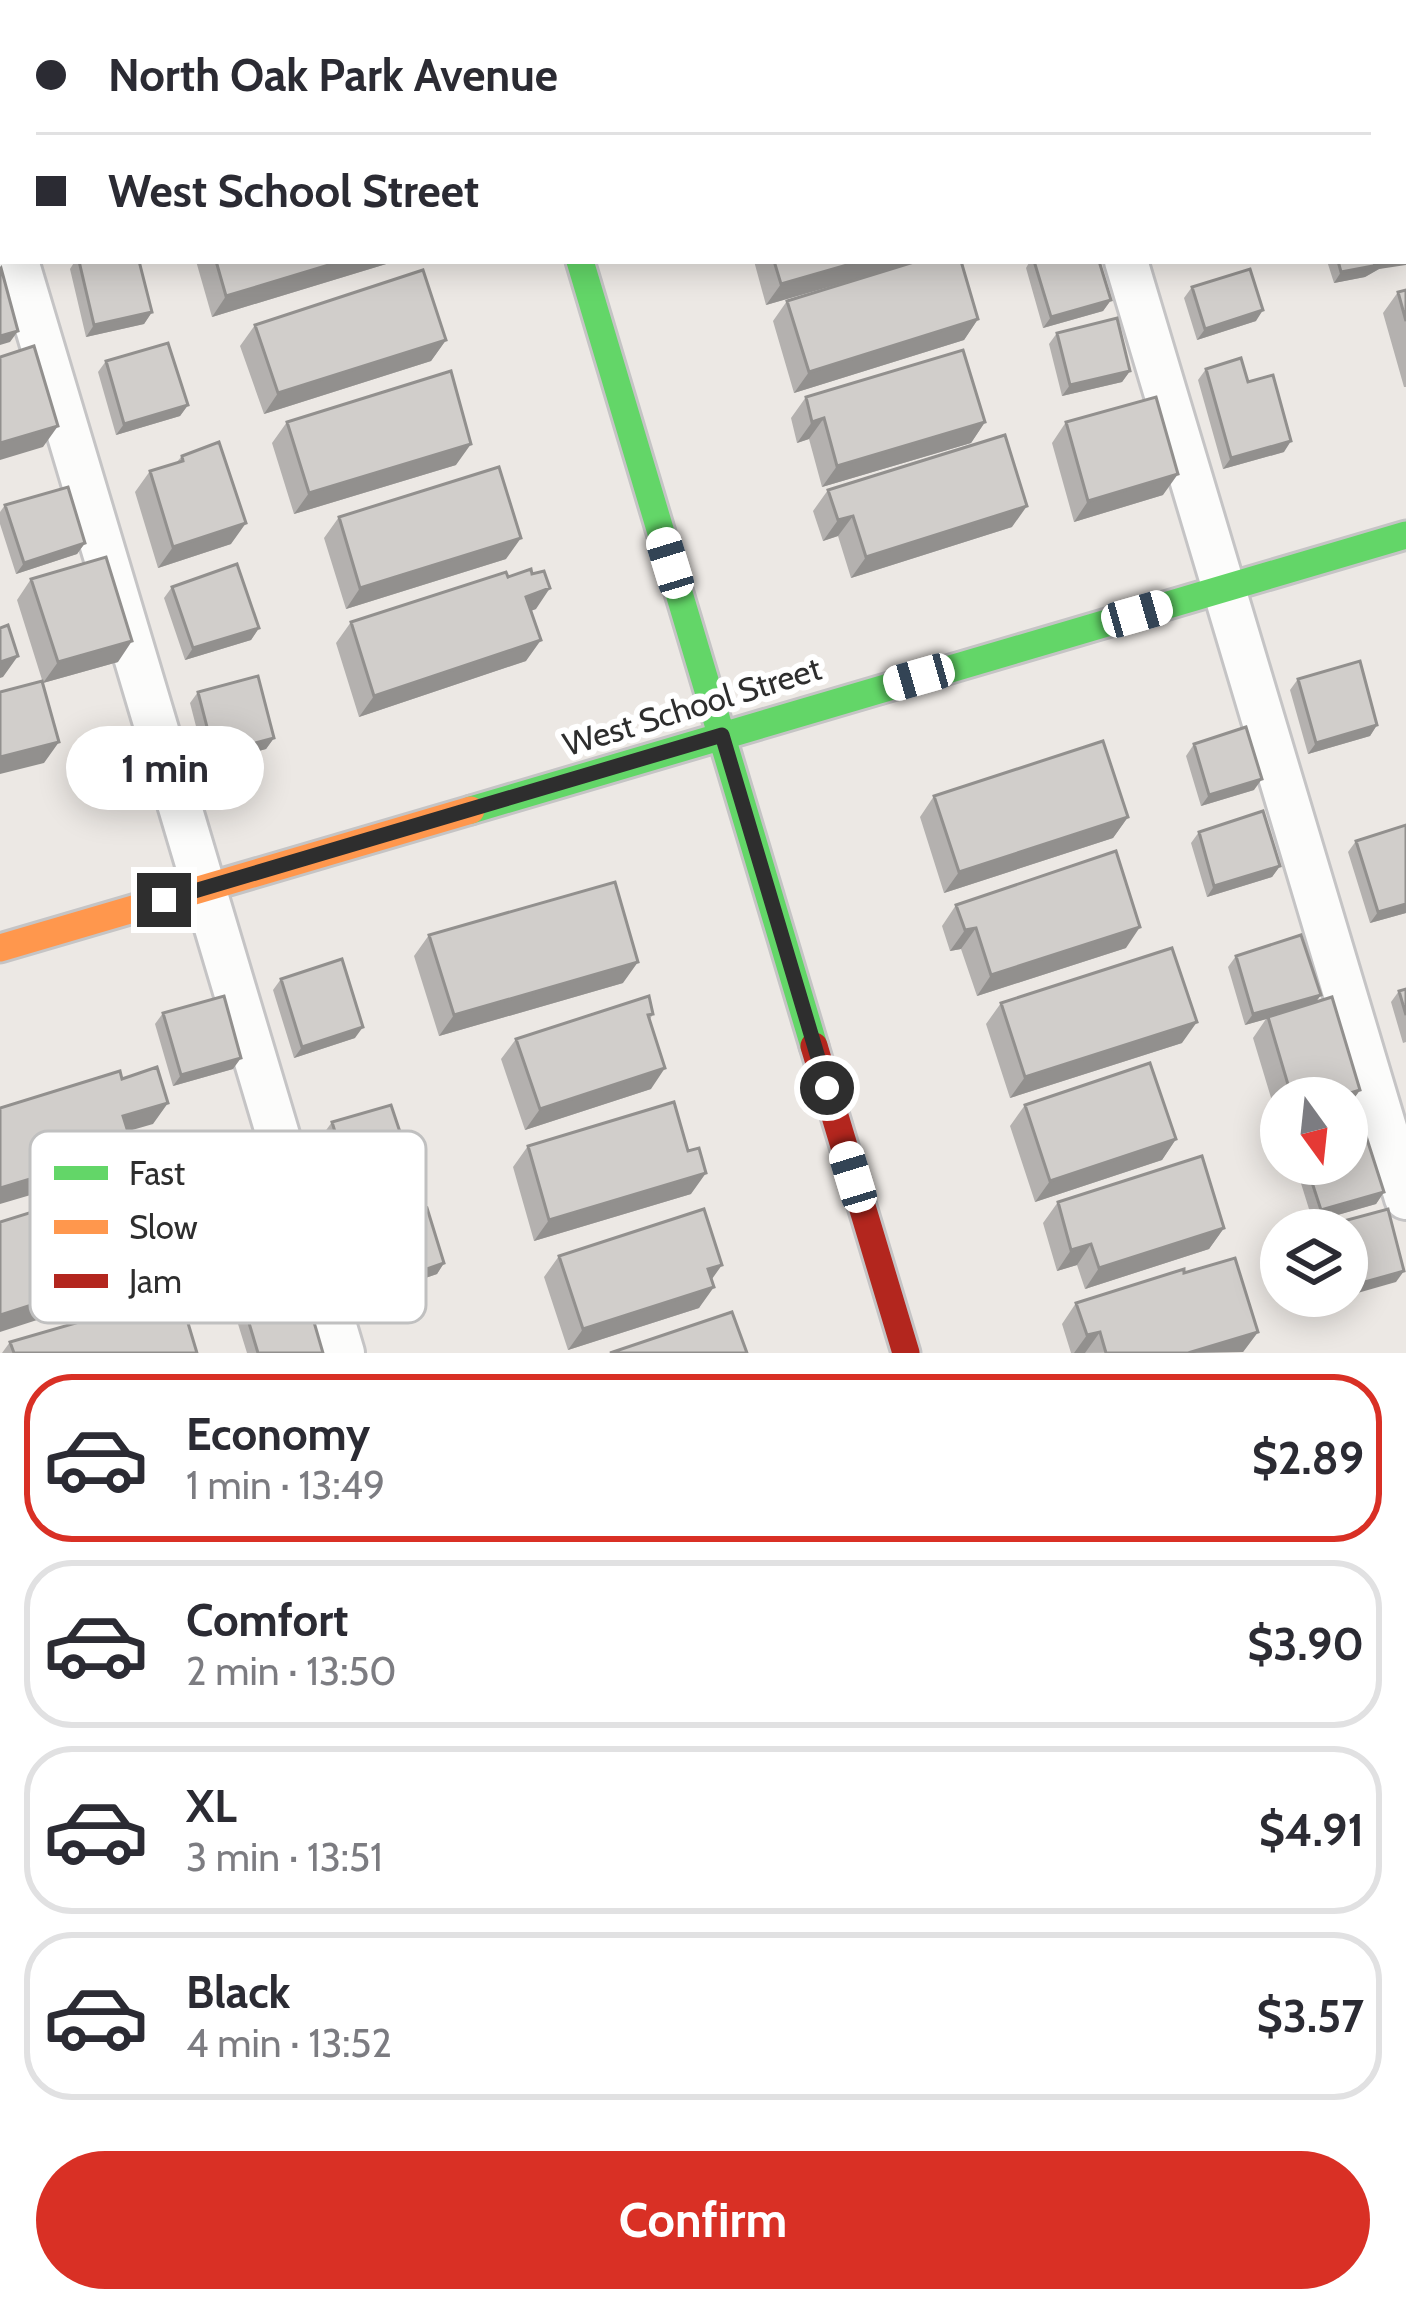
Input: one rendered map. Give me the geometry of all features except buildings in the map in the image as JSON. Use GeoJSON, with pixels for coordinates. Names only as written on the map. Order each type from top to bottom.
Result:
{"type":"FeatureCollection","features":[{"type":"Feature","properties":{"kind":"street"},"geometry":{"type":"LineString","coordinates":[[581,264],[906,1353]]}},
{"type":"Feature","properties":{"kind":"street","name":"West School Street"},"geometry":{"type":"LineString","coordinates":[[0,948],[1406,536]]}},
{"type":"Feature","properties":{"kind":"lane"},"geometry":{"type":"LineString","coordinates":[[18,264],[277,1131]]}},
{"type":"Feature","properties":{"kind":"lane"},"geometry":{"type":"LineString","coordinates":[[1127,264],[1406,1198]]}},
{"type":"Feature","properties":{"kind":"lane"},"geometry":{"type":"LineString","coordinates":[[334,1323],[343,1353]]}},
{"type":"Feature","properties":{"kind":"traffic: fast"},"geometry":{"type":"LineString","coordinates":[[581,264],[814,1046]]}},
{"type":"Feature","properties":{"kind":"traffic: fast"},"geometry":{"type":"LineString","coordinates":[[471,810],[1406,535]]}},
{"type":"Feature","properties":{"kind":"traffic: slow"},"geometry":{"type":"LineString","coordinates":[[0,948],[471,810]]}},
{"type":"Feature","properties":{"kind":"traffic: jam"},"geometry":{"type":"LineString","coordinates":[[814,1046],[906,1353]]}},
{"type":"Feature","properties":{"kind":"route"},"geometry":{"type":"LineString","coordinates":[[164,900],[722,735],[827,1088]]}}]}
